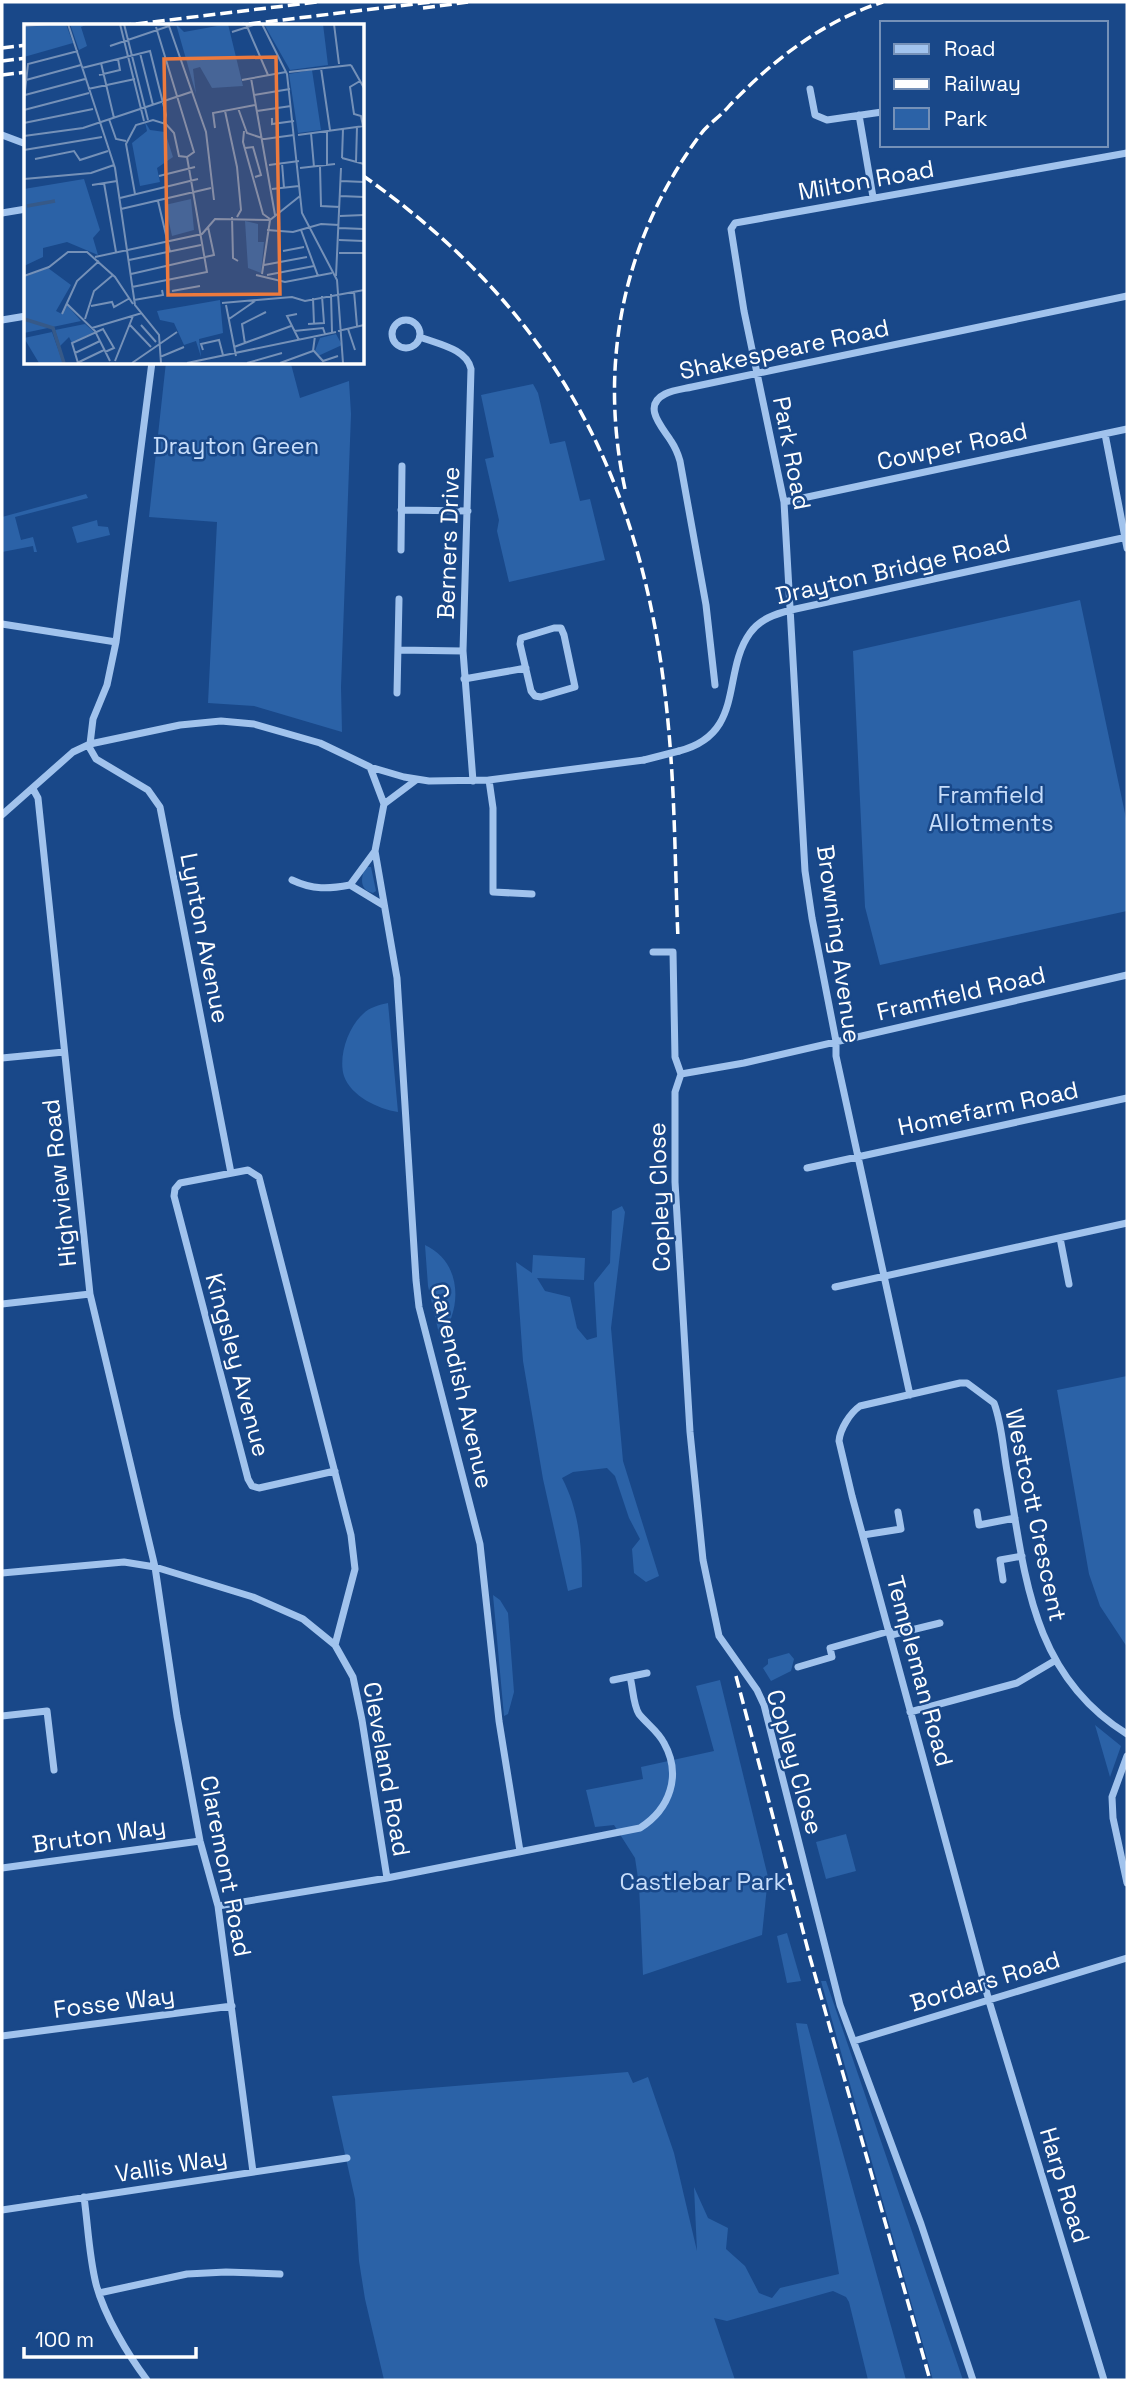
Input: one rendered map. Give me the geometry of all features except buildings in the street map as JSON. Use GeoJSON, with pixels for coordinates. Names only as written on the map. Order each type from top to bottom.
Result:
{"type":"FeatureCollection","features":[{"type":"Feature","properties":{"kind":"street"},"geometry":{"type":"LineString","coordinates":[[810,89],[815,116],[827,120],[880,112]]}},
{"type":"Feature","properties":{"kind":"street"},"geometry":{"type":"LineString","coordinates":[[859,115],[873,197]]}},
{"type":"Feature","properties":{"kind":"street"},"geometry":{"type":"LineString","coordinates":[[2,135],[24,143]]}},
{"type":"Feature","properties":{"kind":"street","name":"Milton Road"},"geometry":{"type":"LineString","coordinates":[[735,223],[1127,153]]}},
{"type":"Feature","properties":{"kind":"street"},"geometry":{"type":"LineString","coordinates":[[2,213],[24,209]]}},
{"type":"Feature","properties":{"kind":"street","name":"Park Road"},"geometry":{"type":"LineString","coordinates":[[735,223],[731,229],[732,237],[784,502],[791,610]]}},
{"type":"Feature","properties":{"kind":"street","name":"Shakespeare Road"},"geometry":{"type":"LineString","coordinates":[[715,685],[706,605],[680,461],[671,440],[656,422],[654,409],[658,399],[667,393],[757,373],[1127,296]]}},
{"type":"Feature","properties":{"kind":"street"},"geometry":{"type":"LineString","coordinates":[[2,320],[24,316]]}},
{"type":"Feature","properties":{"kind":"street","name":"Berners Drive"},"geometry":{"type":"LineString","coordinates":[[412,321],[419,328],[420,337],[413,346],[402,347],[395,342],[393,329],[399,322],[412,321]]}},
{"type":"Feature","properties":{"kind":"street","name":"Berners Drive"},"geometry":{"type":"LineString","coordinates":[[420,337],[464,355],[470,361],[463,651],[473,781]]}},
{"type":"Feature","properties":{"kind":"street"},"geometry":{"type":"LineString","coordinates":[[2,815],[73,752],[89,744],[93,719],[107,685],[116,642],[152,364]]}},
{"type":"Feature","properties":{"kind":"street","name":"Cowper Road"},"geometry":{"type":"LineString","coordinates":[[784,502],[1127,429]]}},
{"type":"Feature","properties":{"kind":"street"},"geometry":{"type":"LineString","coordinates":[[1105,434],[1127,548]]}},
{"type":"Feature","properties":{"kind":"street"},"geometry":{"type":"LineString","coordinates":[[401,550],[402,466]]}},
{"type":"Feature","properties":{"kind":"street"},"geometry":{"type":"LineString","coordinates":[[401,510],[468,511]]}},
{"type":"Feature","properties":{"kind":"street","name":"Drayton Bridge Road"},"geometry":{"type":"LineString","coordinates":[[89,744],[180,725],[221,721],[254,724],[320,743],[370,767],[415,780],[450,782],[489,780],[644,760],[679,751],[702,741],[713,732],[724,715],[731,696],[741,651],[750,634],[769,617],[1126,537]]}},
{"type":"Feature","properties":{"kind":"street"},"geometry":{"type":"LineString","coordinates":[[397,694],[400,599]]}},
{"type":"Feature","properties":{"kind":"street","name":"Browning Avenue"},"geometry":{"type":"LineString","coordinates":[[791,610],[805,871],[812,918],[836,1041],[836,1056],[910,1395]]}},
{"type":"Feature","properties":{"kind":"street"},"geometry":{"type":"LineString","coordinates":[[2,624],[116,642]]}},
{"type":"Feature","properties":{"kind":"street"},"geometry":{"type":"LineString","coordinates":[[561,628],[575,687],[541,697],[535,696],[526,668],[521,638],[561,628]]}},
{"type":"Feature","properties":{"kind":"street"},"geometry":{"type":"LineString","coordinates":[[398,650],[463,651]]}},
{"type":"Feature","properties":{"kind":"street"},"geometry":{"type":"LineString","coordinates":[[464,679],[526,668]]}},
{"type":"Feature","properties":{"kind":"street","name":"Lynton Avenue"},"geometry":{"type":"LineString","coordinates":[[89,744],[96,759],[148,790],[160,807],[231,1172]]}},
{"type":"Feature","properties":{"kind":"street"},"geometry":{"type":"LineString","coordinates":[[370,767],[384,804],[415,780]]}},
{"type":"Feature","properties":{"kind":"street"},"geometry":{"type":"LineString","coordinates":[[489,780],[493,892],[532,894]]}},
{"type":"Feature","properties":{"kind":"street","name":"Highview Road"},"geometry":{"type":"LineString","coordinates":[[33,789],[38,797],[90,1294],[155,1567]]}},
{"type":"Feature","properties":{"kind":"street","name":"Cavendish Avenue"},"geometry":{"type":"LineString","coordinates":[[384,804],[375,850],[397,978],[419,1307],[480,1544],[499,1721],[520,1851]]}},
{"type":"Feature","properties":{"kind":"street"},"geometry":{"type":"LineString","coordinates":[[350,885],[375,850]]}},
{"type":"Feature","properties":{"kind":"street"},"geometry":{"type":"LineString","coordinates":[[292,880],[323,889],[350,885],[383,905]]}},
{"type":"Feature","properties":{"kind":"street","name":"Copley Close"},"geometry":{"type":"LineString","coordinates":[[653,952],[673,952],[675,1057],[681,1074],[675,1092],[676,1182],[690,1432],[704,1560],[719,1636],[757,1690],[764,1705],[840,2005],[921,2224],[973,2380]]}},
{"type":"Feature","properties":{"kind":"street","name":"Framfield Road"},"geometry":{"type":"LineString","coordinates":[[681,1074],[744,1063],[1127,975]]}},
{"type":"Feature","properties":{"kind":"street"},"geometry":{"type":"LineString","coordinates":[[2,1058],[64,1052]]}},
{"type":"Feature","properties":{"kind":"street","name":"Homefarm Road"},"geometry":{"type":"LineString","coordinates":[[858,1156],[1127,1098]]}},
{"type":"Feature","properties":{"kind":"street"},"geometry":{"type":"LineString","coordinates":[[807,1168],[858,1156]]}},
{"type":"Feature","properties":{"kind":"street"},"geometry":{"type":"LineString","coordinates":[[231,1172],[248,1170],[259,1177],[351,1535],[355,1569],[335,1644]]}},
{"type":"Feature","properties":{"kind":"street","name":"Kingsley Avenue"},"geometry":{"type":"LineString","coordinates":[[231,1172],[180,1184],[175,1189],[174,1196],[248,1479],[252,1486],[259,1488],[335,1471]]}},
{"type":"Feature","properties":{"kind":"street"},"geometry":{"type":"LineString","coordinates":[[835,1287],[1127,1223]]}},
{"type":"Feature","properties":{"kind":"street"},"geometry":{"type":"LineString","coordinates":[[1060,1238],[1069,1284]]}},
{"type":"Feature","properties":{"kind":"street"},"geometry":{"type":"LineString","coordinates":[[2,1304],[90,1294]]}},
{"type":"Feature","properties":{"kind":"street","name":"Westcott Crescent"},"geometry":{"type":"LineString","coordinates":[[910,1395],[967,1383],[994,1403],[1021,1556],[1043,1639],[1090,1706],[1127,1734]]}},
{"type":"Feature","properties":{"kind":"street","name":"Templeman Road"},"geometry":{"type":"LineString","coordinates":[[910,1395],[860,1406],[854,1410],[840,1434],[839,1441],[989,2001]]}},
{"type":"Feature","properties":{"kind":"street"},"geometry":{"type":"LineString","coordinates":[[977,1512],[979,1525],[1015,1518]]}},
{"type":"Feature","properties":{"kind":"street"},"geometry":{"type":"LineString","coordinates":[[863,1535],[901,1529],[898,1513]]}},
{"type":"Feature","properties":{"kind":"street"},"geometry":{"type":"LineString","coordinates":[[1003,1580],[1000,1560],[1021,1556]]}},
{"type":"Feature","properties":{"kind":"street","name":"Cleveland Road"},"geometry":{"type":"LineString","coordinates":[[2,1573],[124,1562],[155,1567],[253,1597],[303,1619],[335,1644],[353,1677],[387,1878]]}},
{"type":"Feature","properties":{"kind":"street","name":"Claremont Road"},"geometry":{"type":"LineString","coordinates":[[155,1567],[177,1716],[201,1841],[218,1906],[253,2172]]}},
{"type":"Feature","properties":{"kind":"street"},"geometry":{"type":"LineString","coordinates":[[798,1667],[832,1657],[830,1648],[940,1623]]}},
{"type":"Feature","properties":{"kind":"street"},"geometry":{"type":"LineString","coordinates":[[910,1712],[1017,1683],[1056,1660]]}},
{"type":"Feature","properties":{"kind":"street"},"geometry":{"type":"LineString","coordinates":[[613,1680],[647,1673]]}},
{"type":"Feature","properties":{"kind":"street"},"geometry":{"type":"LineString","coordinates":[[218,1906],[387,1878],[640,1828],[656,1818],[667,1802],[671,1788],[670,1759],[666,1744],[638,1712],[630,1676]]}},
{"type":"Feature","properties":{"kind":"street"},"geometry":{"type":"LineString","coordinates":[[2,1716],[47,1711],[54,1770]]}},
{"type":"Feature","properties":{"kind":"street"},"geometry":{"type":"LineString","coordinates":[[1127,1756],[1112,1797],[1113,1818],[1127,1883]]}},
{"type":"Feature","properties":{"kind":"street","name":"Bruton Way"},"geometry":{"type":"LineString","coordinates":[[2,1868],[201,1841]]}},
{"type":"Feature","properties":{"kind":"street","name":"Bordars Road"},"geometry":{"type":"LineString","coordinates":[[854,2041],[1127,1958]]}},
{"type":"Feature","properties":{"kind":"street","name":"Harp Road"},"geometry":{"type":"LineString","coordinates":[[989,2001],[1104,2380]]}},
{"type":"Feature","properties":{"kind":"street","name":"Fosse Way"},"geometry":{"type":"LineString","coordinates":[[2,2036],[232,2006]]}},
{"type":"Feature","properties":{"kind":"street","name":"Vallis Way"},"geometry":{"type":"LineString","coordinates":[[2,2210],[347,2158]]}},
{"type":"Feature","properties":{"kind":"street"},"geometry":{"type":"LineString","coordinates":[[84,2197],[99,2293],[147,2380]]}},
{"type":"Feature","properties":{"kind":"street"},"geometry":{"type":"LineString","coordinates":[[99,2293],[187,2274],[280,2274]]}},
{"type":"Feature","properties":{"kind":"green space","name":"Drayton Green"},"geometry":{"type":"Polygon","coordinates":[[[166,364],[291,364],[300,398],[349,381],[351,414],[341,687],[342,732],[254,706],[208,703],[217,522],[149,517],[166,364]]]}},
{"type":"Feature","properties":{"kind":"green space"},"geometry":{"type":"Polygon","coordinates":[[[533,384],[538,393],[550,444],[565,441],[580,501],[590,499],[605,560],[509,582],[485,459],[494,457],[481,395],[533,384]]]}},
{"type":"Feature","properties":{"kind":"green space"},"geometry":{"type":"Polygon","coordinates":[[[86,494],[88,498],[15,517],[21,540],[33,537],[37,552],[34,552],[33,546],[2,552],[2,517],[86,494]]]}},
{"type":"Feature","properties":{"kind":"green space"},"geometry":{"type":"Polygon","coordinates":[[[97,520],[98,526],[108,527],[110,535],[77,543],[72,527],[97,520]]]}},
{"type":"Feature","properties":{"kind":"green space","name":"Framfield Allotments"},"geometry":{"type":"Polygon","coordinates":[[[1080,600],[1127,823],[1127,911],[880,965],[865,907],[853,651],[1080,600]]]}},
{"type":"Feature","properties":{"kind":"green space"},"geometry":{"type":"Polygon","coordinates":[[[365,867],[371,867],[376,891],[373,893],[363,886],[365,867]]]}},
{"type":"Feature","properties":{"kind":"green space"},"geometry":{"type":"Polygon","coordinates":[[[388,1003],[398,1112],[374,1105],[359,1095],[348,1083],[342,1068],[343,1051],[353,1026],[369,1010],[388,1003]]]}},
{"type":"Feature","properties":{"kind":"green space"},"geometry":{"type":"Polygon","coordinates":[[[622,1206],[625,1212],[611,1328],[623,1461],[659,1576],[646,1582],[634,1573],[632,1549],[640,1539],[629,1518],[615,1476],[607,1468],[573,1472],[562,1478],[573,1504],[579,1531],[582,1587],[568,1591],[543,1479],[523,1361],[516,1262],[532,1273],[533,1255],[585,1258],[584,1280],[537,1278],[545,1291],[570,1297],[577,1328],[587,1340],[597,1337],[594,1283],[610,1263],[612,1211],[622,1206]]]}},
{"type":"Feature","properties":{"kind":"green space"},"geometry":{"type":"Polygon","coordinates":[[[425,1245],[446,1263],[455,1287],[453,1314],[440,1338],[428,1286],[425,1245]]]}},
{"type":"Feature","properties":{"kind":"green space"},"geometry":{"type":"Polygon","coordinates":[[[1127,1376],[1127,1647],[1100,1606],[1089,1574],[1057,1390],[1127,1376]]]}},
{"type":"Feature","properties":{"kind":"green space"},"geometry":{"type":"Polygon","coordinates":[[[493,1595],[500,1600],[508,1613],[514,1692],[508,1714],[504,1716],[493,1595]]]}},
{"type":"Feature","properties":{"kind":"green space"},"geometry":{"type":"Polygon","coordinates":[[[789,1653],[794,1659],[791,1671],[771,1681],[763,1668],[768,1664],[768,1659],[789,1653]]]}},
{"type":"Feature","properties":{"kind":"green space","name":"Castlebar Park"},"geometry":{"type":"Polygon","coordinates":[[[720,1680],[768,1877],[762,1935],[643,1975],[639,1885],[635,1858],[614,1825],[595,1827],[586,1790],[643,1779],[641,1767],[714,1751],[696,1686],[720,1680]]]}},
{"type":"Feature","properties":{"kind":"green space"},"geometry":{"type":"Polygon","coordinates":[[[1095,1725],[1121,1746],[1110,1777],[1095,1725]]]}},
{"type":"Feature","properties":{"kind":"green space"},"geometry":{"type":"Polygon","coordinates":[[[846,1834],[856,1871],[826,1879],[816,1842],[846,1834]]]}},
{"type":"Feature","properties":{"kind":"green space"},"geometry":{"type":"Polygon","coordinates":[[[787,1933],[801,1981],[787,1983],[777,1936],[787,1933]]]}},
{"type":"Feature","properties":{"kind":"green space"},"geometry":{"type":"Polygon","coordinates":[[[821,1981],[826,1981],[963,2380],[933,2380],[821,1981]]]}},
{"type":"Feature","properties":{"kind":"green space"},"geometry":{"type":"Polygon","coordinates":[[[796,2023],[807,2024],[906,2380],[868,2380],[849,2302],[846,2297],[833,2291],[727,2321],[714,2318],[735,2380],[384,2380],[365,2299],[359,2261],[355,2199],[332,2096],[628,2072],[633,2083],[648,2077],[674,2153],[697,2251],[694,2187],[708,2218],[728,2228],[726,2249],[745,2266],[759,2293],[772,2298],[780,2288],[839,2274],[796,2023]]]}},
{"type":"Feature","properties":{"kind":"railway"},"geometry":{"type":"LineString","coordinates":[[136,24],[317,2]]}},
{"type":"Feature","properties":{"kind":"railway"},"geometry":{"type":"LineString","coordinates":[[249,24],[431,2]]}},
{"type":"Feature","properties":{"kind":"railway"},"geometry":{"type":"LineString","coordinates":[[423,8],[468,2]]}},
{"type":"Feature","properties":{"kind":"railway"},"geometry":{"type":"LineString","coordinates":[[625,489],[617,442],[614,395],[617,349],[635,259],[652,216],[674,175],[703,131],[746,88],[781,58],[820,31],[883,2]]}},
{"type":"Feature","properties":{"kind":"railway"},"geometry":{"type":"LineString","coordinates":[[2,48],[24,45]]}},
{"type":"Feature","properties":{"kind":"railway"},"geometry":{"type":"LineString","coordinates":[[2,61],[24,58]]}},
{"type":"Feature","properties":{"kind":"railway"},"geometry":{"type":"LineString","coordinates":[[2,75],[24,72]]}},
{"type":"Feature","properties":{"kind":"railway"},"geometry":{"type":"LineString","coordinates":[[364,177],[431,228],[490,286],[540,346],[581,412],[613,482],[639,556],[657,636],[670,749],[678,939]]}},
{"type":"Feature","properties":{"kind":"railway"},"geometry":{"type":"LineString","coordinates":[[736,1676],[809,1954],[930,2380]]}}]}
